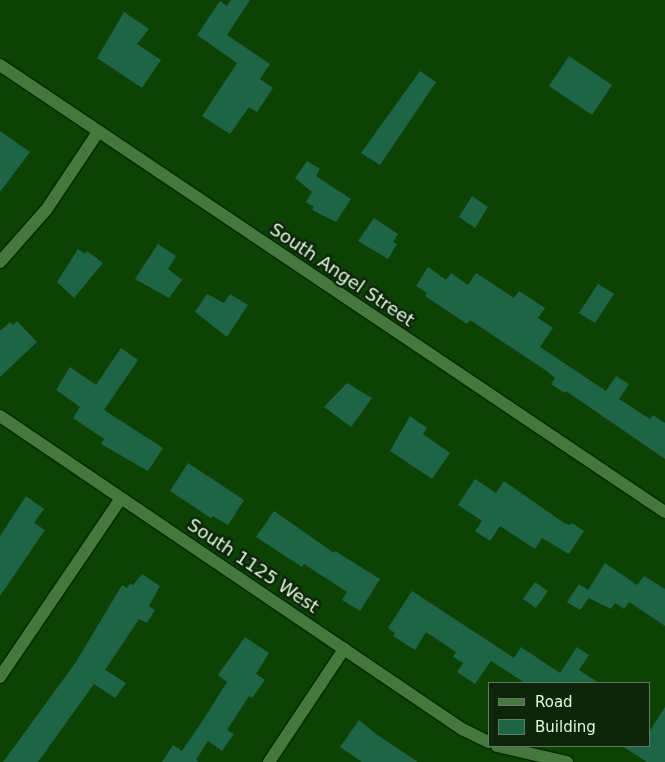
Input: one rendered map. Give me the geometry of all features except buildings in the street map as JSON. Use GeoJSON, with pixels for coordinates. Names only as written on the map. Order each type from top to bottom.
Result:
{"type":"FeatureCollection","features":[{"type":"Feature","properties":{"kind":"street","name":"South Angel Street"},"geometry":{"type":"LineString","coordinates":[[0,65],[665,512]]}},
{"type":"Feature","properties":{"kind":"street"},"geometry":{"type":"LineString","coordinates":[[0,262],[46,210],[98,132]]}},
{"type":"Feature","properties":{"kind":"street","name":"South 1125 West"},"geometry":{"type":"LineString","coordinates":[[0,416],[462,729],[488,742]]}},
{"type":"Feature","properties":{"kind":"street"},"geometry":{"type":"LineString","coordinates":[[0,677],[121,498]]}},
{"type":"Feature","properties":{"kind":"street"},"geometry":{"type":"LineString","coordinates":[[269,762],[344,649]]}},
{"type":"Feature","properties":{"kind":"street"},"geometry":{"type":"LineString","coordinates":[[500,747],[534,758],[567,762]]}}]}
